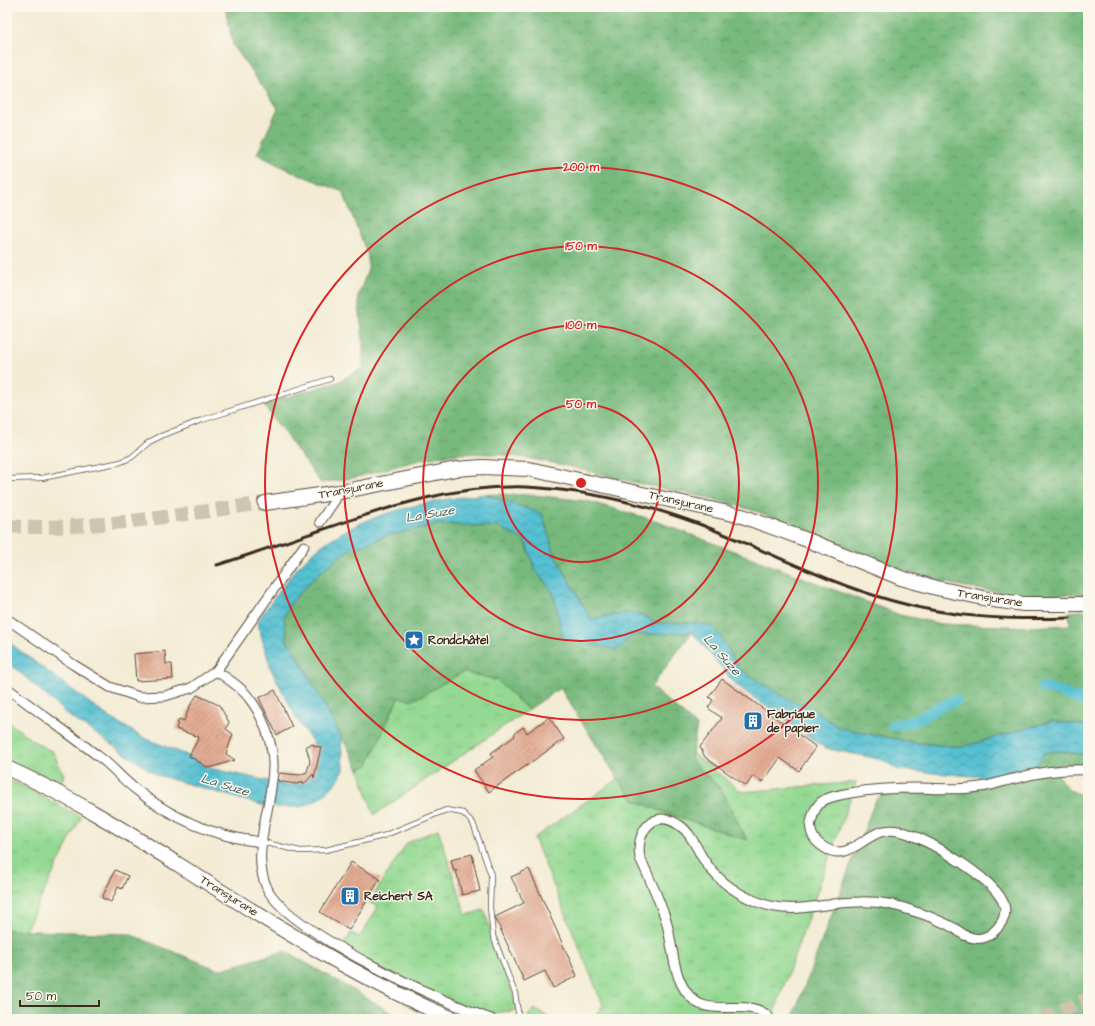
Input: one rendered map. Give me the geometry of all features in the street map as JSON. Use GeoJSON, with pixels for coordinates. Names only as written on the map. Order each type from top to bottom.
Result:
{"type":"FeatureCollection","features":[{"type":"Feature","properties":{"kind":"main road","name":"Transjurane"},"geometry":{"type":"LineString","coordinates":[[265,503],[340,492],[456,469],[482,467],[529,469],[742,516],[810,541],[901,578],[936,588],[993,600],[1024,604],[1088,604]]}},
{"type":"Feature","properties":{"kind":"main road","name":"Transjurane"},"geometry":{"type":"LineString","coordinates":[[7,768],[110,822],[235,900],[347,967],[397,994],[453,1019]]}},
{"type":"Feature","properties":{"kind":"street"},"geometry":{"type":"LineString","coordinates":[[320,522],[336,500]]}},
{"type":"Feature","properties":{"kind":"street"},"geometry":{"type":"LineString","coordinates":[[7,619],[100,682],[129,695],[139,697],[166,696],[191,688],[216,671],[304,546]]}},
{"type":"Feature","properties":{"kind":"street"},"geometry":{"type":"LineString","coordinates":[[216,671],[240,688],[250,698],[271,749],[273,767],[272,781],[262,842],[261,869],[267,888],[275,900],[289,913],[320,935],[366,962],[445,1001],[491,1019]]}},
{"type":"Feature","properties":{"kind":"street"},"geometry":{"type":"LineString","coordinates":[[7,688],[100,757],[134,788],[164,810],[190,823],[238,840],[262,842]]}},
{"type":"Feature","properties":{"kind":"street"},"geometry":{"type":"LineString","coordinates":[[770,1019],[768,1016],[752,1008],[706,1006],[696,1003],[686,994],[679,979],[665,918],[640,858],[638,847],[640,836],[647,826],[656,820],[667,819],[678,824],[688,832],[704,860],[717,876],[736,891],[756,902],[779,908],[798,910],[842,902],[862,901],[897,906],[936,920],[968,937],[981,939],[992,933],[1001,924],[1005,914],[1003,901],[980,877],[936,847],[898,831],[886,831],[875,834],[849,851],[838,852],[828,850],[818,843],[812,835],[810,824],[814,812],[822,802],[834,796],[869,790],[980,787],[1050,771],[1088,770]]}},
{"type":"Feature","properties":{"kind":"lane"},"geometry":{"type":"LineString","coordinates":[[7,479],[42,478],[121,462],[132,457],[149,442],[161,436],[202,420],[330,379]]}},
{"type":"Feature","properties":{"kind":"lane"},"geometry":{"type":"LineString","coordinates":[[262,842],[300,851],[326,850],[383,836],[446,810],[463,812],[473,823],[491,875],[490,907],[493,936],[515,994],[519,1019]]}},
{"type":"Feature","properties":{"kind":"green space"},"geometry":{"type":"Polygon","coordinates":[[[225,7],[1088,7],[1088,593],[1046,595],[1005,593],[964,587],[943,582],[882,562],[781,520],[746,508],[567,466],[520,457],[496,454],[439,456],[418,460],[357,477],[321,483],[263,404],[338,382],[363,368],[363,341],[358,296],[368,270],[368,256],[343,192],[288,170],[257,154],[278,108],[233,45],[225,7]]]}},
{"type":"Feature","properties":{"kind":"green space"},"geometry":{"type":"Polygon","coordinates":[[[485,494],[534,495],[587,501],[650,519],[900,615],[941,624],[1028,627],[1070,625],[1069,612],[1088,610],[1088,726],[1051,721],[962,747],[917,743],[839,728],[809,706],[791,702],[739,669],[721,637],[698,623],[658,623],[632,612],[591,619],[555,555],[542,514],[485,494]]]}},
{"type":"Feature","properties":{"kind":"green space"},"geometry":{"type":"Polygon","coordinates":[[[440,524],[499,527],[525,541],[536,571],[553,592],[563,639],[692,632],[651,687],[697,726],[691,760],[721,789],[747,840],[658,810],[634,800],[613,771],[560,688],[528,710],[497,680],[463,672],[414,700],[398,698],[368,765],[359,769],[295,651],[287,641],[284,616],[292,601],[320,572],[347,551],[389,535],[440,524]]]}},
{"type":"Feature","properties":{"kind":"green space"},"geometry":{"type":"Polygon","coordinates":[[[463,672],[497,680],[528,710],[374,815],[359,769],[368,765],[398,698],[414,699],[463,672]]]}},
{"type":"Feature","properties":{"kind":"green space"},"geometry":{"type":"Polygon","coordinates":[[[7,721],[33,741],[53,752],[64,775],[59,788],[7,762],[7,721]]]}},
{"type":"Feature","properties":{"kind":"green space"},"geometry":{"type":"Polygon","coordinates":[[[1059,751],[1088,755],[1088,765],[1057,765],[1059,777],[1062,782],[1071,790],[1088,798],[1088,1019],[792,1019],[875,801],[889,788],[965,786],[984,777],[1037,765],[1044,753],[1059,751]]]}},
{"type":"Feature","properties":{"kind":"green space"},"geometry":{"type":"Polygon","coordinates":[[[692,753],[742,792],[856,782],[772,1019],[593,1019],[603,1005],[534,838],[618,779],[634,800],[658,810],[747,840],[721,789],[691,760],[692,753]]]}},
{"type":"Feature","properties":{"kind":"green space"},"geometry":{"type":"Polygon","coordinates":[[[7,779],[81,817],[25,931],[7,930],[7,779]]]}},
{"type":"Feature","properties":{"kind":"green space"},"geometry":{"type":"Polygon","coordinates":[[[438,829],[466,915],[484,910],[518,1010],[478,1015],[340,950],[351,933],[360,937],[378,907],[369,902],[407,843],[438,829]]]}},
{"type":"Feature","properties":{"kind":"green space"},"geometry":{"type":"Polygon","coordinates":[[[7,930],[129,934],[219,970],[285,951],[403,1019],[7,1019],[7,930]]]}},
{"type":"Feature","properties":{"kind":"green space"},"geometry":{"type":"Polygon","coordinates":[[[534,1009],[552,1019],[529,1019],[528,1016],[534,1009]]]}},
{"type":"Feature","properties":{"kind":"water","name":"La Suze"},"geometry":{"type":"Polygon","coordinates":[[[485,494],[542,514],[555,555],[591,619],[632,612],[658,623],[698,623],[711,626],[721,637],[739,669],[791,701],[809,706],[839,728],[917,743],[962,747],[1052,721],[1088,726],[1088,755],[1059,751],[1044,753],[1037,765],[984,777],[898,770],[883,760],[825,748],[736,685],[692,632],[633,635],[617,650],[563,639],[553,592],[536,571],[525,541],[499,527],[440,524],[389,535],[347,551],[320,572],[292,601],[284,616],[287,641],[295,651],[341,736],[343,769],[340,778],[319,799],[301,807],[268,807],[157,775],[69,716],[7,661],[7,641],[106,715],[142,737],[189,756],[209,768],[287,785],[296,784],[307,780],[318,760],[314,744],[298,721],[271,669],[258,625],[259,618],[300,565],[319,548],[340,534],[362,523],[410,507],[435,501],[485,494]]]}},
{"type":"Feature","properties":{"kind":"building"},"geometry":{"type":"Polygon","coordinates":[[[165,651],[166,664],[172,664],[173,679],[136,681],[134,654],[165,651]]]}},
{"type":"Feature","properties":{"kind":"building"},"geometry":{"type":"Polygon","coordinates":[[[722,679],[816,747],[799,771],[780,758],[763,782],[753,776],[746,786],[705,757],[700,747],[722,718],[708,708],[713,700],[709,697],[722,679]]]}},
{"type":"Feature","properties":{"kind":"building"},"geometry":{"type":"Polygon","coordinates":[[[275,690],[292,727],[277,735],[259,698],[275,690]]]}},
{"type":"Feature","properties":{"kind":"building"},"geometry":{"type":"Polygon","coordinates":[[[197,695],[219,705],[229,722],[226,729],[233,734],[226,754],[235,760],[209,768],[189,756],[199,737],[176,729],[179,719],[184,721],[190,706],[197,695]]]}},
{"type":"Feature","properties":{"kind":"building"},"geometry":{"type":"Polygon","coordinates":[[[549,717],[564,739],[489,792],[474,770],[493,757],[491,753],[515,736],[514,734],[523,727],[527,733],[549,717]]]}},
{"type":"Feature","properties":{"kind":"building"},"geometry":{"type":"Polygon","coordinates":[[[314,744],[314,746],[321,747],[314,778],[313,774],[303,785],[304,782],[296,784],[278,781],[279,773],[299,775],[307,772],[310,761],[306,746],[314,744]]]}},
{"type":"Feature","properties":{"kind":"building"},"geometry":{"type":"Polygon","coordinates":[[[472,854],[480,891],[462,895],[456,870],[454,871],[451,860],[472,854]]]}},
{"type":"Feature","properties":{"kind":"building","name":"Reichert SA"},"geometry":{"type":"Polygon","coordinates":[[[351,862],[380,879],[349,930],[320,912],[351,862]]]}},
{"type":"Feature","properties":{"kind":"building"},"geometry":{"type":"Polygon","coordinates":[[[529,869],[577,976],[553,988],[545,971],[524,981],[495,917],[524,903],[511,877],[529,869]]]}},
{"type":"Feature","properties":{"kind":"building"},"geometry":{"type":"Polygon","coordinates":[[[115,870],[128,876],[122,889],[118,887],[111,902],[102,898],[115,870]]]}},
{"type":"Feature","properties":{"kind":"waterway"},"geometry":{"type":"LineString","coordinates":[[1042,687],[1088,703]]}},
{"type":"Feature","properties":{"kind":"waterway"},"geometry":{"type":"LineString","coordinates":[[893,725],[910,722],[957,700]]}},
{"type":"Feature","properties":{"kind":"tunnel"},"geometry":{"type":"LineString","coordinates":[[7,526],[39,527],[104,524],[265,503]]}},
{"type":"Feature","properties":{"kind":"tunnel"},"geometry":{"type":"LineString","coordinates":[[1042,1019],[1088,999]]}},
{"type":"Feature","properties":{"kind":"railway"},"geometry":{"type":"LineString","coordinates":[[217,565],[402,504],[475,489],[526,487],[592,494],[656,510],[699,524],[868,594],[915,607],[981,617],[1025,619],[1070,618]]}},
{"type":"Feature","properties":{"kind":"place","name":"Rondchâtel"},"geometry":{"type":"Point","coordinates":[414,640]}},
{"type":"Feature","properties":{"kind":"place","name":"Fabrique de papier"},"geometry":{"type":"Point","coordinates":[753,721]}},
{"type":"Feature","properties":{"kind":"place","name":"Reichert SA"},"geometry":{"type":"Point","coordinates":[350,896]}}]}
